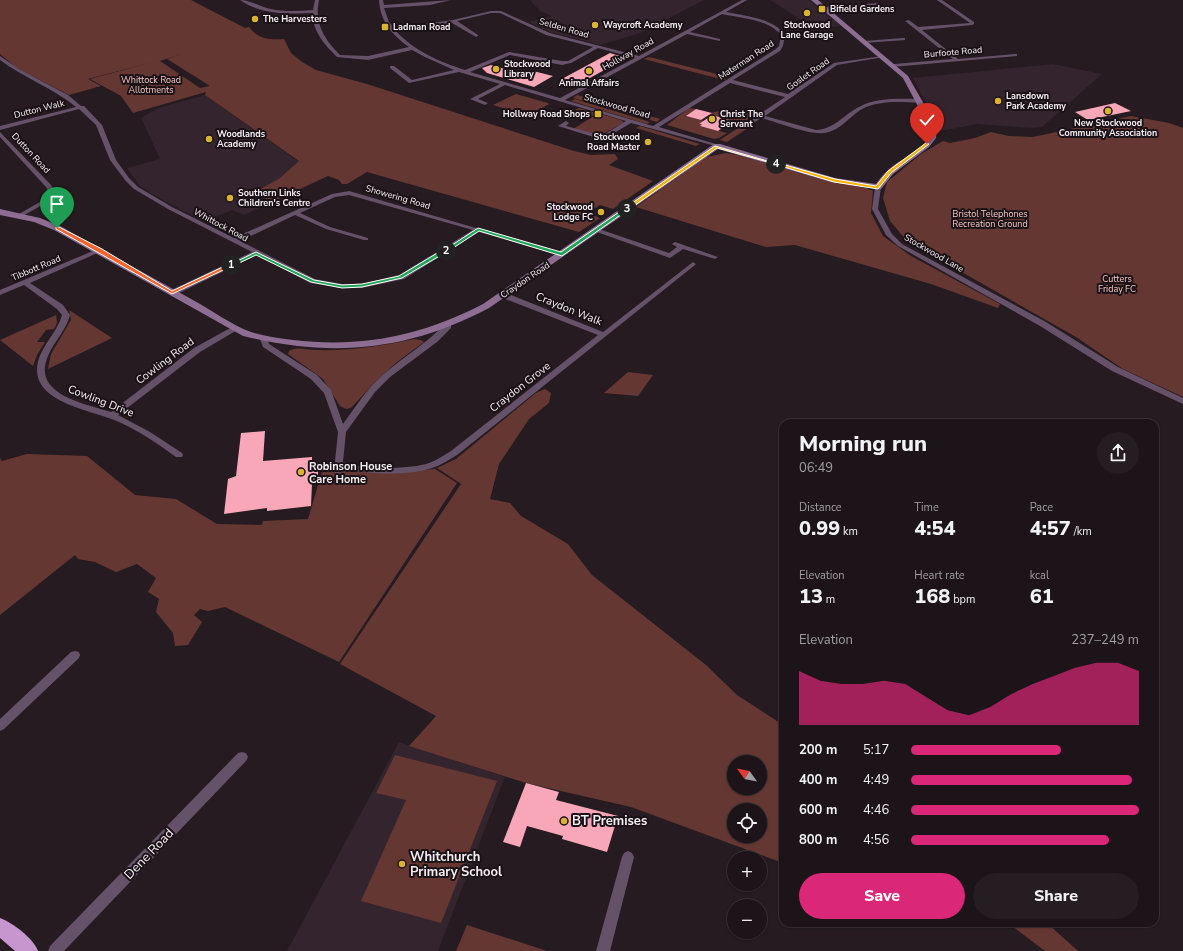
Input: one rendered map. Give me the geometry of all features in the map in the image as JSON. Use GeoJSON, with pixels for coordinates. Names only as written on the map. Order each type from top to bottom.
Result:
{"type":"FeatureCollection","features":[{"type":"Feature","properties":{"kind":"highway"},"geometry":{"type":"LineString","coordinates":[[1,929],[29,951]]}},
{"type":"Feature","properties":{"kind":"street"},"geometry":{"type":"LineString","coordinates":[[242,0],[258,9],[270,12],[315,11]]}},
{"type":"Feature","properties":{"kind":"street"},"geometry":{"type":"LineString","coordinates":[[317,0],[315,11],[319,31],[328,46],[345,62],[413,48]]}},
{"type":"Feature","properties":{"kind":"street","name":"Stockwood Road"},"geometry":{"type":"LineString","coordinates":[[381,0],[383,16],[392,30],[413,48],[459,70],[834,180],[878,187]]}},
{"type":"Feature","properties":{"kind":"street"},"geometry":{"type":"LineString","coordinates":[[381,7],[430,4],[449,0]]}},
{"type":"Feature","properties":{"kind":"street","name":"Hollway Road"},"geometry":{"type":"LineString","coordinates":[[561,100],[745,0]]}},
{"type":"Feature","properties":{"kind":"street"},"geometry":{"type":"LineString","coordinates":[[814,0],[906,77],[933,127],[932,138],[890,172],[882,180],[878,187]]}},
{"type":"Feature","properties":{"kind":"street"},"geometry":{"type":"LineString","coordinates":[[917,29],[972,24],[972,22],[939,0]]}},
{"type":"Feature","properties":{"kind":"street"},"geometry":{"type":"LineString","coordinates":[[824,8],[877,4]]}},
{"type":"Feature","properties":{"kind":"street","name":"Selden Road"},"geometry":{"type":"LineString","coordinates":[[392,30],[453,21],[491,12],[504,12],[543,32],[639,57]]}},
{"type":"Feature","properties":{"kind":"street","name":"Materman Road"},"geometry":{"type":"LineString","coordinates":[[654,128],[780,48],[783,35],[778,29],[770,25],[722,13]]}},
{"type":"Feature","properties":{"kind":"street"},"geometry":{"type":"LineString","coordinates":[[453,21],[476,36]]}},
{"type":"Feature","properties":{"kind":"street"},"geometry":{"type":"LineString","coordinates":[[907,21],[957,60]]}},
{"type":"Feature","properties":{"kind":"street"},"geometry":{"type":"LineString","coordinates":[[686,32],[718,40]]}},
{"type":"Feature","properties":{"kind":"street"},"geometry":{"type":"LineString","coordinates":[[470,38],[483,34]]}},
{"type":"Feature","properties":{"kind":"street"},"geometry":{"type":"LineString","coordinates":[[864,42],[903,39]]}},
{"type":"Feature","properties":{"kind":"street"},"geometry":{"type":"LineString","coordinates":[[466,72],[506,53],[515,53],[562,63],[569,62],[598,46]]}},
{"type":"Feature","properties":{"kind":"street","name":"Burfoote Road"},"geometry":{"type":"LineString","coordinates":[[894,66],[1014,55]]}},
{"type":"Feature","properties":{"kind":"street","name":"Goslet Road"},"geometry":{"type":"LineString","coordinates":[[750,123],[836,64],[882,57]]}},
{"type":"Feature","properties":{"kind":"street","name":"Whittock Road"},"geometry":{"type":"LineString","coordinates":[[0,58],[17,70],[66,96],[82,107],[99,125],[113,160],[127,179],[136,188],[151,198],[234,242],[313,281],[342,286],[362,286],[401,277],[478,230]]}},
{"type":"Feature","properties":{"kind":"street"},"geometry":{"type":"LineString","coordinates":[[392,67],[412,83],[459,70]]}},
{"type":"Feature","properties":{"kind":"street"},"geometry":{"type":"LineString","coordinates":[[394,77],[403,75]]}},
{"type":"Feature","properties":{"kind":"street"},"geometry":{"type":"LineString","coordinates":[[729,81],[789,96]]}},
{"type":"Feature","properties":{"kind":"street"},"geometry":{"type":"LineString","coordinates":[[485,103],[473,100],[504,84]]}},
{"type":"Feature","properties":{"kind":"street"},"geometry":{"type":"LineString","coordinates":[[760,116],[816,132],[825,132],[832,130],[866,105],[882,102],[920,101]]}},
{"type":"Feature","properties":{"kind":"street","name":"Dutton Walk"},"geometry":{"type":"LineString","coordinates":[[0,128],[82,107]]}},
{"type":"Feature","properties":{"kind":"street"},"geometry":{"type":"LineString","coordinates":[[566,123],[561,126],[598,137],[607,135],[630,121]]}},
{"type":"Feature","properties":{"kind":"street","name":"Dutton Road"},"geometry":{"type":"LineString","coordinates":[[0,134],[49,186],[52,192],[42,203],[19,216]]}},
{"type":"Feature","properties":{"kind":"street","name":"Craydon Road"},"geometry":{"type":"LineString","coordinates":[[338,467],[342,432],[328,392],[314,377],[266,345],[264,339],[301,345],[349,346],[399,339],[448,326],[473,314],[503,295],[717,146]]}},
{"type":"Feature","properties":{"kind":"street","name":"Stockwood Lane"},"geometry":{"type":"LineString","coordinates":[[878,187],[875,209],[889,236],[900,245],[1043,324],[1115,369],[1183,401]]}},
{"type":"Feature","properties":{"kind":"street","name":"Showering Road"},"geometry":{"type":"LineString","coordinates":[[234,242],[334,195],[349,193],[562,254]]}},
{"type":"Feature","properties":{"kind":"street"},"geometry":{"type":"LineString","coordinates":[[0,212],[19,216],[57,228],[100,250],[235,329],[264,339]]}},
{"type":"Feature","properties":{"kind":"street"},"geometry":{"type":"LineString","coordinates":[[295,213],[328,228],[366,239]]}},
{"type":"Feature","properties":{"kind":"street"},"geometry":{"type":"LineString","coordinates":[[596,230],[670,256],[683,246]]}},
{"type":"Feature","properties":{"kind":"street"},"geometry":{"type":"LineString","coordinates":[[360,244],[372,234]]}},
{"type":"Feature","properties":{"kind":"street"},"geometry":{"type":"LineString","coordinates":[[675,244],[715,257]]}},
{"type":"Feature","properties":{"kind":"street","name":"Tibbott Road"},"geometry":{"type":"LineString","coordinates":[[0,294],[100,250]]}},
{"type":"Feature","properties":{"kind":"street"},"geometry":{"type":"LineString","coordinates":[[172,293],[256,253]]}},
{"type":"Feature","properties":{"kind":"street","name":"Craydon Grove"},"geometry":{"type":"LineString","coordinates":[[338,467],[360,469],[410,469],[428,466],[442,460],[454,453],[693,264]]}},
{"type":"Feature","properties":{"kind":"street","name":"Cowling Drive"},"geometry":{"type":"LineString","coordinates":[[25,283],[60,307],[66,315],[64,324],[42,359],[41,370],[43,380],[60,398],[112,416],[149,433],[179,455]]}},
{"type":"Feature","properties":{"kind":"street","name":"Craydon Walk"},"geometry":{"type":"LineString","coordinates":[[503,295],[604,335]]}},
{"type":"Feature","properties":{"kind":"street","name":"Craydon Road"},"geometry":{"type":"LineString","coordinates":[[342,432],[377,385],[387,375],[434,340],[448,326]]}},
{"type":"Feature","properties":{"kind":"street","name":"Cowling Road"},"geometry":{"type":"LineString","coordinates":[[112,416],[197,350],[235,329]]}},
{"type":"Feature","properties":{"kind":"street"},"geometry":{"type":"LineString","coordinates":[[0,726],[75,655]]}},
{"type":"Feature","properties":{"kind":"street","name":"Dene Road"},"geometry":{"type":"LineString","coordinates":[[55,951],[242,757]]}},
{"type":"Feature","properties":{"kind":"street"},"geometry":{"type":"LineString","coordinates":[[603,951],[628,857]]}},
{"type":"Feature","properties":{"kind":"shaded area","name":"Waycroft Academy"},"geometry":{"type":"Polygon","coordinates":[[[530,0],[704,0],[640,33],[601,45],[550,32],[528,22],[552,16],[540,11],[530,0]]]}},
{"type":"Feature","properties":{"kind":"shaded area"},"geometry":{"type":"Polygon","coordinates":[[[770,0],[809,0],[841,26],[814,28],[770,0]]]}},
{"type":"Feature","properties":{"kind":"shaded area","name":"Lansdown Park Academy"},"geometry":{"type":"Polygon","coordinates":[[[1053,64],[1102,74],[1042,127],[1030,128],[977,124],[941,131],[913,78],[1053,64]]]}},
{"type":"Feature","properties":{"kind":"shaded area","name":"Woodlands Academy"},"geometry":{"type":"Polygon","coordinates":[[[205,95],[298,161],[328,176],[244,215],[232,210],[204,222],[154,195],[139,185],[127,168],[160,159],[141,118],[158,108],[205,95]]]}},
{"type":"Feature","properties":{"kind":"shaded area","name":"Whitchurch Primary School"},"geometry":{"type":"Polygon","coordinates":[[[399,742],[505,777],[438,951],[287,951],[399,742]]]}},
{"type":"Feature","properties":{"kind":"green space","name":"Whittock Road Allotments"},"geometry":{"type":"Polygon","coordinates":[[[0,0],[191,0],[245,28],[249,27],[256,34],[264,38],[284,39],[291,53],[302,62],[316,70],[367,84],[574,151],[591,155],[615,154],[618,159],[609,165],[653,181],[613,209],[600,205],[587,213],[600,218],[579,232],[367,172],[347,184],[342,184],[339,180],[328,176],[274,201],[256,195],[257,191],[280,178],[299,161],[205,95],[206,92],[133,113],[121,96],[90,79],[157,61],[88,79],[101,86],[69,95],[17,68],[0,54],[0,0]],[[184,53],[160,61],[200,88],[210,86],[167,59],[184,53]]]}},
{"type":"Feature","properties":{"kind":"green space"},"geometry":{"type":"Polygon","coordinates":[[[649,57],[729,77],[724,80],[644,59],[649,57]]]}},
{"type":"Feature","properties":{"kind":"green space"},"geometry":{"type":"Polygon","coordinates":[[[516,94],[549,104],[528,116],[493,105],[516,94]]]}},
{"type":"Feature","properties":{"kind":"green space"},"geometry":{"type":"Polygon","coordinates":[[[577,95],[660,119],[657,122],[573,98],[577,95]]]}},
{"type":"Feature","properties":{"kind":"green space"},"geometry":{"type":"Polygon","coordinates":[[[575,99],[650,122],[647,124],[571,101],[575,99]]]}},
{"type":"Feature","properties":{"kind":"green space"},"geometry":{"type":"Polygon","coordinates":[[[579,108],[618,119],[623,121],[623,123],[601,135],[573,129],[594,116],[575,110],[579,108]]]}},
{"type":"Feature","properties":{"kind":"green space"},"geometry":{"type":"Polygon","coordinates":[[[689,108],[696,109],[687,116],[704,121],[700,124],[702,124],[700,126],[727,133],[714,139],[667,125],[689,108]]]}},
{"type":"Feature","properties":{"kind":"green space"},"geometry":{"type":"Polygon","coordinates":[[[736,110],[749,113],[753,111],[758,112],[741,124],[708,115],[721,112],[729,116],[739,112],[736,110]]]}},
{"type":"Feature","properties":{"kind":"green space"},"geometry":{"type":"Polygon","coordinates":[[[1131,116],[1169,123],[1183,128],[1183,397],[1123,369],[1076,337],[907,241],[890,221],[883,198],[887,182],[921,154],[943,141],[950,143],[975,138],[991,132],[1009,136],[1033,137],[1131,116]]]}},
{"type":"Feature","properties":{"kind":"green space"},"geometry":{"type":"Polygon","coordinates":[[[744,124],[751,126],[727,142],[720,140],[744,124]]]}},
{"type":"Feature","properties":{"kind":"green space"},"geometry":{"type":"Polygon","coordinates":[[[640,126],[700,144],[696,146],[636,128],[640,126]]]}},
{"type":"Feature","properties":{"kind":"green space"},"geometry":{"type":"Polygon","coordinates":[[[726,153],[738,155],[821,179],[866,188],[873,191],[871,213],[883,236],[911,256],[1000,304],[998,308],[931,284],[795,245],[766,247],[636,207],[706,157],[726,153]]]}},
{"type":"Feature","properties":{"kind":"green space"},"geometry":{"type":"Polygon","coordinates":[[[69,310],[112,338],[48,369],[51,354],[71,320],[69,310]]]}},
{"type":"Feature","properties":{"kind":"green space"},"geometry":{"type":"Polygon","coordinates":[[[56,315],[57,323],[54,329],[46,330],[37,342],[45,342],[37,355],[33,366],[0,340],[56,315]]]}},
{"type":"Feature","properties":{"kind":"green space"},"geometry":{"type":"Polygon","coordinates":[[[414,339],[424,342],[397,362],[376,381],[351,408],[346,409],[340,406],[323,379],[288,354],[289,351],[295,349],[354,349],[414,339]]]}},
{"type":"Feature","properties":{"kind":"green space"},"geometry":{"type":"Polygon","coordinates":[[[628,372],[653,375],[638,396],[604,393],[628,372]]]}},
{"type":"Feature","properties":{"kind":"green space"},"geometry":{"type":"Polygon","coordinates":[[[545,389],[551,393],[549,403],[529,419],[499,464],[490,499],[510,503],[521,516],[568,544],[592,575],[706,665],[737,695],[779,722],[779,862],[767,857],[767,851],[750,851],[729,843],[767,843],[767,803],[727,803],[727,842],[631,807],[526,783],[409,746],[436,716],[340,664],[461,484],[437,468],[456,459],[536,393],[545,389]]]}},
{"type":"Feature","properties":{"kind":"green space"},"geometry":{"type":"Polygon","coordinates":[[[27,454],[87,456],[135,495],[176,499],[217,524],[262,525],[263,521],[308,519],[324,465],[327,464],[333,469],[388,472],[435,469],[457,483],[339,662],[225,607],[208,611],[200,609],[194,615],[202,622],[188,645],[175,646],[173,633],[156,612],[159,599],[148,592],[156,578],[137,564],[116,572],[95,562],[78,559],[75,555],[0,615],[0,458],[2,461],[27,454]]]}},
{"type":"Feature","properties":{"kind":"green space"},"geometry":{"type":"Polygon","coordinates":[[[395,755],[497,781],[441,923],[361,901],[406,800],[376,793],[395,755]]]}},
{"type":"Feature","properties":{"kind":"green space"},"geometry":{"type":"Polygon","coordinates":[[[467,925],[547,951],[456,951],[467,925]]]}},
{"type":"Feature","properties":{"kind":"green space"},"geometry":{"type":"Polygon","coordinates":[[[1013,927],[1051,927],[1078,951],[1045,951],[1013,927]]]}},
{"type":"Feature","properties":{"kind":"building"},"geometry":{"type":"Polygon","coordinates":[[[610,53],[626,58],[579,84],[560,80],[610,53]]]}},
{"type":"Feature","properties":{"kind":"building"},"geometry":{"type":"Polygon","coordinates":[[[491,65],[526,75],[533,71],[553,76],[534,87],[487,73],[482,68],[491,65]]]}},
{"type":"Feature","properties":{"kind":"building","name":"New Stockwood Community Association"},"geometry":{"type":"Polygon","coordinates":[[[1115,103],[1131,111],[1088,120],[1075,112],[1115,103]]]}},
{"type":"Feature","properties":{"kind":"building"},"geometry":{"type":"Polygon","coordinates":[[[696,109],[712,113],[701,120],[686,116],[696,109]]]}},
{"type":"Feature","properties":{"kind":"building"},"geometry":{"type":"Polygon","coordinates":[[[712,115],[732,121],[718,131],[700,126],[702,124],[699,124],[712,115]]]}},
{"type":"Feature","properties":{"kind":"building","name":"Robinson House Care Home"},"geometry":{"type":"Polygon","coordinates":[[[265,431],[263,461],[312,457],[312,471],[318,470],[318,482],[312,483],[311,506],[267,511],[267,508],[224,514],[228,479],[236,476],[241,433],[265,431]]]}},
{"type":"Feature","properties":{"kind":"building","name":"BT Premises"},"geometry":{"type":"Polygon","coordinates":[[[526,783],[559,792],[556,800],[618,816],[607,852],[562,839],[563,836],[527,826],[520,847],[503,842],[526,783]]]}},
{"type":"Feature","properties":{"kind":"place","name":"Bifield Gardens"},"geometry":{"type":"Point","coordinates":[822,9]}},
{"type":"Feature","properties":{"kind":"place","name":"Stockwood Lane Garage"},"geometry":{"type":"Point","coordinates":[807,13]}},
{"type":"Feature","properties":{"kind":"place","name":"The Harvesters"},"geometry":{"type":"Point","coordinates":[255,19]}},
{"type":"Feature","properties":{"kind":"place","name":"Waycroft Academy"},"geometry":{"type":"Point","coordinates":[595,25]}},
{"type":"Feature","properties":{"kind":"place","name":"Ladman Road"},"geometry":{"type":"Point","coordinates":[385,27]}},
{"type":"Feature","properties":{"kind":"place","name":"Stockwood Library"},"geometry":{"type":"Point","coordinates":[496,69]}},
{"type":"Feature","properties":{"kind":"place","name":"Animal Affairs"},"geometry":{"type":"Point","coordinates":[589,71]}},
{"type":"Feature","properties":{"kind":"place","name":"Lansdown Park Academy"},"geometry":{"type":"Point","coordinates":[998,101]}},
{"type":"Feature","properties":{"kind":"place","name":"New Stockwood Community Association"},"geometry":{"type":"Point","coordinates":[1108,111]}},
{"type":"Feature","properties":{"kind":"place","name":"Hollway Road Shops"},"geometry":{"type":"Point","coordinates":[598,114]}},
{"type":"Feature","properties":{"kind":"place","name":"Christ The Servant"},"geometry":{"type":"Point","coordinates":[712,119]}},
{"type":"Feature","properties":{"kind":"place","name":"Woodlands Academy"},"geometry":{"type":"Point","coordinates":[209,139]}},
{"type":"Feature","properties":{"kind":"place","name":"Stockwood Road Master"},"geometry":{"type":"Point","coordinates":[648,142]}},
{"type":"Feature","properties":{"kind":"place","name":"Southern Links Children's Centre"},"geometry":{"type":"Point","coordinates":[230,198]}},
{"type":"Feature","properties":{"kind":"place","name":"Stockwood Lodge FC"},"geometry":{"type":"Point","coordinates":[601,212]}},
{"type":"Feature","properties":{"kind":"place","name":"Robinson House Care Home"},"geometry":{"type":"Point","coordinates":[301,472]}},
{"type":"Feature","properties":{"kind":"place","name":"BT Premises"},"geometry":{"type":"Point","coordinates":[564,821]}},
{"type":"Feature","properties":{"kind":"place","name":"Whitchurch Primary School"},"geometry":{"type":"Point","coordinates":[402,864]}},
{"type":"Feature","properties":{"kind":"route"},"geometry":{"type":"LineString","coordinates":[[57,228],[100,250],[172,293],[256,253],[313,281],[326,285],[362,286],[401,277],[478,230],[562,254],[717,146],[834,180],[878,187],[882,180],[890,172],[927,144]]}},
{"type":"Feature","properties":{"kind":"park label","name":"Bristol Telephones Recreation Ground"},"geometry":{"type":"Point","coordinates":[990,220]}},
{"type":"Feature","properties":{"kind":"park label","name":"Cutters Friday FC"},"geometry":{"type":"Point","coordinates":[1117,284]}}]}
